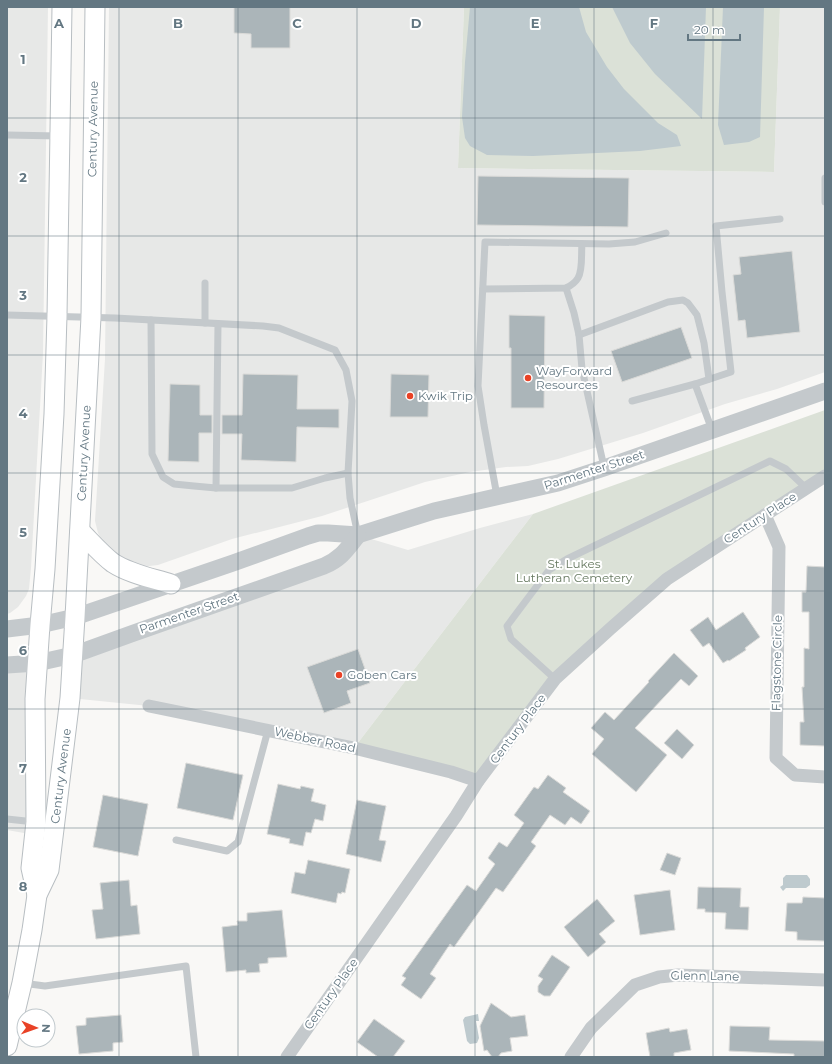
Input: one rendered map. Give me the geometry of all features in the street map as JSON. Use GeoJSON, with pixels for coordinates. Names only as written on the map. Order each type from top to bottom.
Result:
{"type":"FeatureCollection","features":[{"type":"Feature","properties":{"kind":"main road","name":"Century Avenue"},"geometry":{"type":"LineString","coordinates":[[37,895],[31,868],[36,822],[35,699],[46,554],[54,414],[62,7]]}},
{"type":"Feature","properties":{"kind":"main road","name":"Century Avenue"},"geometry":{"type":"LineString","coordinates":[[7,1046],[22,983],[37,895],[49,870],[70,698],[91,318],[95,7]]}},
{"type":"Feature","properties":{"kind":"main road"},"geometry":{"type":"LineString","coordinates":[[80,531],[107,558],[120,567],[128,571],[171,584]]}},
{"type":"Feature","properties":{"kind":"street","name":"Parmenter Street"},"geometry":{"type":"LineString","coordinates":[[7,629],[40,625],[75,617],[318,533],[328,532],[358,535],[434,511],[558,483],[825,391]]}},
{"type":"Feature","properties":{"kind":"street","name":"Century Place"},"geometry":{"type":"LineString","coordinates":[[291,1055],[452,822],[478,781],[555,679],[667,579],[825,476]]}},
{"type":"Feature","properties":{"kind":"street","name":"Flagstone Circle"},"geometry":{"type":"LineString","coordinates":[[765,515],[779,547],[776,758],[795,775],[825,776]]}},
{"type":"Feature","properties":{"kind":"street","name":"Parmenter Street"},"geometry":{"type":"LineString","coordinates":[[7,665],[37,663],[73,655],[324,566],[334,562],[341,556],[358,535]]}},
{"type":"Feature","properties":{"kind":"street","name":"Webber Road"},"geometry":{"type":"LineString","coordinates":[[149,706],[361,750],[451,772],[478,781]]}},
{"type":"Feature","properties":{"kind":"street","name":"Glenn Lane"},"geometry":{"type":"LineString","coordinates":[[571,1057],[591,1028],[635,985],[659,976],[678,975],[825,980]]}},
{"type":"Feature","properties":{"kind":"lane"},"geometry":{"type":"LineString","coordinates":[[7,135],[60,136]]}},
{"type":"Feature","properties":{"kind":"lane"},"geometry":{"type":"LineString","coordinates":[[825,178],[825,202]]}},
{"type":"Feature","properties":{"kind":"lane"},"geometry":{"type":"LineString","coordinates":[[632,401],[695,384],[731,372],[716,226],[780,219]]}},
{"type":"Feature","properties":{"kind":"lane"},"geometry":{"type":"LineString","coordinates":[[497,496],[478,386],[485,242],[610,244],[635,242],[666,233]]}},
{"type":"Feature","properties":{"kind":"lane"},"geometry":{"type":"LineString","coordinates":[[483,289],[566,288],[573,284],[578,278],[581,267],[582,244]]}},
{"type":"Feature","properties":{"kind":"lane"},"geometry":{"type":"LineString","coordinates":[[204,323],[205,283]]}},
{"type":"Feature","properties":{"kind":"lane"},"geometry":{"type":"LineString","coordinates":[[566,288],[579,335],[582,369],[604,468]]}},
{"type":"Feature","properties":{"kind":"lane"},"geometry":{"type":"LineString","coordinates":[[579,335],[668,302],[683,300],[688,303],[697,315],[704,343],[709,379]]}},
{"type":"Feature","properties":{"kind":"lane"},"geometry":{"type":"LineString","coordinates":[[7,315],[151,320],[279,328],[335,350],[346,370],[352,401],[348,473],[350,498],[358,535]]}},
{"type":"Feature","properties":{"kind":"lane"},"geometry":{"type":"LineString","coordinates":[[151,320],[152,454],[163,477],[174,484],[216,488],[292,488],[348,473]]}},
{"type":"Feature","properties":{"kind":"lane"},"geometry":{"type":"LineString","coordinates":[[216,488],[218,324]]}},
{"type":"Feature","properties":{"kind":"lane"},"geometry":{"type":"LineString","coordinates":[[695,384],[712,430]]}},
{"type":"Feature","properties":{"kind":"lane"},"geometry":{"type":"LineString","coordinates":[[555,679],[511,639],[507,626],[549,570],[567,559],[770,461],[786,469],[806,488]]}},
{"type":"Feature","properties":{"kind":"lane"},"geometry":{"type":"LineString","coordinates":[[176,840],[227,851],[238,842],[268,730]]}},
{"type":"Feature","properties":{"kind":"lane"},"geometry":{"type":"LineString","coordinates":[[7,819],[36,822]]}},
{"type":"Feature","properties":{"kind":"lane"},"geometry":{"type":"LineString","coordinates":[[22,983],[45,986],[186,966],[196,1057]]}},
{"type":"Feature","properties":{"kind":"shaded area"},"geometry":{"type":"Polygon","coordinates":[[[7,7],[48,7],[43,353],[31,568],[29,589],[26,596],[18,607],[7,614],[7,7]]]}},
{"type":"Feature","properties":{"kind":"shaded area"},"geometry":{"type":"Polygon","coordinates":[[[109,7],[464,7],[458,168],[774,172],[780,7],[825,7],[825,372],[777,389],[725,404],[643,433],[558,459],[528,466],[506,467],[470,472],[425,482],[322,516],[232,539],[158,565],[141,567],[124,562],[103,543],[98,533],[95,521],[105,359],[109,7]]]}},
{"type":"Feature","properties":{"kind":"shaded area"},"geometry":{"type":"Polygon","coordinates":[[[470,7],[579,7],[586,32],[607,67],[624,89],[658,123],[677,135],[681,146],[640,151],[533,156],[487,155],[470,146],[465,138],[462,117],[470,7]]]}},
{"type":"Feature","properties":{"kind":"shaded area"},"geometry":{"type":"Polygon","coordinates":[[[612,7],[706,7],[702,119],[655,74],[630,43],[612,7]]]}},
{"type":"Feature","properties":{"kind":"shaded area"},"geometry":{"type":"Polygon","coordinates":[[[723,7],[764,7],[760,137],[749,142],[724,145],[718,125],[723,7]]]}},
{"type":"Feature","properties":{"kind":"shaded area"},"geometry":{"type":"Polygon","coordinates":[[[533,514],[354,748],[149,706],[70,698],[73,655],[324,566],[358,535],[408,550],[480,528],[533,514]]]}},
{"type":"Feature","properties":{"kind":"shaded area"},"geometry":{"type":"Polygon","coordinates":[[[37,663],[35,835],[7,830],[7,665],[37,663]]]}},
{"type":"Feature","properties":{"kind":"shaded area"},"geometry":{"type":"Polygon","coordinates":[[[786,875],[807,875],[810,879],[810,885],[806,888],[786,888],[783,891],[780,887],[783,885],[783,878],[786,875]]]}},
{"type":"Feature","properties":{"kind":"shaded area"},"geometry":{"type":"Polygon","coordinates":[[[478,1014],[479,1021],[476,1021],[479,1038],[477,1043],[470,1044],[467,1041],[463,1020],[465,1017],[478,1014]]]}},
{"type":"Feature","properties":{"kind":"green space"},"geometry":{"type":"Polygon","coordinates":[[[464,7],[780,7],[774,172],[458,168],[464,7]]]}},
{"type":"Feature","properties":{"kind":"green space","name":"St. Lukes Lutheran Cemetery"},"geometry":{"type":"Polygon","coordinates":[[[825,410],[825,476],[667,579],[555,679],[478,781],[354,748],[533,514],[825,410]]]}},
{"type":"Feature","properties":{"kind":"building"},"geometry":{"type":"Polygon","coordinates":[[[234,7],[290,7],[290,48],[251,48],[251,34],[234,33],[234,7]]]}},
{"type":"Feature","properties":{"kind":"building"},"geometry":{"type":"Polygon","coordinates":[[[478,176],[629,178],[628,227],[477,225],[478,176]]]}},
{"type":"Feature","properties":{"kind":"building"},"geometry":{"type":"Polygon","coordinates":[[[792,251],[800,332],[747,338],[745,320],[738,321],[733,275],[741,274],[739,257],[792,251]]]}},
{"type":"Feature","properties":{"kind":"building","name":"WayForward Resources"},"geometry":{"type":"Polygon","coordinates":[[[509,315],[545,316],[544,408],[511,408],[511,348],[509,348],[509,315]]]}},
{"type":"Feature","properties":{"kind":"building"},"geometry":{"type":"Polygon","coordinates":[[[681,327],[692,358],[622,382],[611,351],[681,327]]]}},
{"type":"Feature","properties":{"kind":"building"},"geometry":{"type":"Polygon","coordinates":[[[243,374],[298,375],[297,409],[339,409],[339,428],[297,427],[296,462],[241,460],[242,434],[222,434],[222,415],[242,415],[243,374]]]}},
{"type":"Feature","properties":{"kind":"building","name":"Kwik Trip"},"geometry":{"type":"Polygon","coordinates":[[[391,374],[429,375],[428,417],[390,417],[391,374]]]}},
{"type":"Feature","properties":{"kind":"building"},"geometry":{"type":"Polygon","coordinates":[[[170,384],[200,385],[200,415],[212,415],[212,433],[199,433],[199,462],[168,461],[170,384]]]}},
{"type":"Feature","properties":{"kind":"building"},"geometry":{"type":"Polygon","coordinates":[[[807,566],[825,567],[825,746],[800,745],[800,722],[804,722],[802,687],[804,687],[804,648],[809,649],[809,612],[802,612],[802,592],[806,592],[807,566]]]}},
{"type":"Feature","properties":{"kind":"building"},"geometry":{"type":"Polygon","coordinates":[[[743,612],[760,637],[745,648],[746,650],[729,661],[728,660],[723,663],[709,643],[703,647],[690,630],[708,617],[716,630],[743,612]]]}},
{"type":"Feature","properties":{"kind":"building","name":"Goben Cars"},"geometry":{"type":"Polygon","coordinates":[[[358,649],[370,683],[347,691],[351,703],[324,713],[307,667],[358,649]]]}},
{"type":"Feature","properties":{"kind":"building"},"geometry":{"type":"Polygon","coordinates":[[[674,653],[698,676],[689,686],[681,679],[635,728],[667,755],[636,792],[592,754],[604,739],[591,728],[605,712],[614,720],[674,653]]]}},
{"type":"Feature","properties":{"kind":"building"},"geometry":{"type":"Polygon","coordinates":[[[677,729],[694,745],[682,759],[664,743],[677,729]]]}},
{"type":"Feature","properties":{"kind":"building"},"geometry":{"type":"Polygon","coordinates":[[[186,763],[243,775],[233,820],[177,808],[186,763]]]}},
{"type":"Feature","properties":{"kind":"building"},"geometry":{"type":"Polygon","coordinates":[[[548,775],[566,788],[563,792],[590,811],[581,824],[571,817],[565,825],[550,815],[531,842],[536,846],[503,892],[496,888],[454,947],[450,944],[430,974],[436,978],[421,999],[401,985],[406,978],[402,976],[467,885],[476,891],[495,864],[488,858],[499,842],[507,847],[524,823],[514,815],[534,787],[538,789],[548,775]]]}},
{"type":"Feature","properties":{"kind":"building"},"geometry":{"type":"Polygon","coordinates":[[[278,784],[300,789],[301,786],[314,789],[311,801],[326,805],[323,821],[315,819],[311,833],[306,832],[303,846],[289,843],[290,839],[267,834],[278,784]]]}},
{"type":"Feature","properties":{"kind":"building"},"geometry":{"type":"Polygon","coordinates":[[[103,795],[148,804],[138,856],[93,847],[103,795]]]}},
{"type":"Feature","properties":{"kind":"building"},"geometry":{"type":"Polygon","coordinates":[[[357,800],[386,806],[379,840],[386,841],[381,862],[346,854],[357,800]]]}},
{"type":"Feature","properties":{"kind":"building"},"geometry":{"type":"Polygon","coordinates":[[[667,853],[681,858],[675,875],[660,870],[667,853]]]}},
{"type":"Feature","properties":{"kind":"building"},"geometry":{"type":"Polygon","coordinates":[[[308,860],[350,869],[345,893],[338,893],[336,903],[291,893],[295,872],[305,874],[308,860]]]}},
{"type":"Feature","properties":{"kind":"building"},"geometry":{"type":"Polygon","coordinates":[[[129,880],[131,906],[137,905],[140,934],[96,939],[92,910],[103,909],[100,883],[129,880]]]}},
{"type":"Feature","properties":{"kind":"building"},"geometry":{"type":"Polygon","coordinates":[[[698,887],[741,888],[740,907],[749,907],[748,930],[725,929],[726,913],[705,912],[705,909],[697,909],[698,887]]]}},
{"type":"Feature","properties":{"kind":"building"},"geometry":{"type":"Polygon","coordinates":[[[670,890],[675,930],[640,935],[634,895],[670,890]]]}},
{"type":"Feature","properties":{"kind":"building"},"geometry":{"type":"Polygon","coordinates":[[[803,897],[825,898],[825,941],[797,940],[797,932],[785,931],[787,903],[802,903],[803,897]]]}},
{"type":"Feature","properties":{"kind":"building"},"geometry":{"type":"Polygon","coordinates":[[[597,899],[615,921],[599,934],[606,942],[588,957],[564,927],[597,899]]]}},
{"type":"Feature","properties":{"kind":"building"},"geometry":{"type":"Polygon","coordinates":[[[282,910],[287,957],[268,958],[268,963],[259,964],[260,972],[246,973],[246,970],[226,972],[222,927],[238,925],[237,921],[247,921],[247,913],[282,910]]]}},
{"type":"Feature","properties":{"kind":"building"},"geometry":{"type":"Polygon","coordinates":[[[552,955],[570,967],[550,996],[544,996],[538,992],[538,986],[543,979],[538,976],[552,955]]]}},
{"type":"Feature","properties":{"kind":"building"},"geometry":{"type":"Polygon","coordinates":[[[491,1003],[511,1017],[525,1015],[528,1036],[510,1038],[512,1051],[501,1053],[498,1057],[492,1057],[487,1050],[484,1051],[480,1026],[491,1003]]]}},
{"type":"Feature","properties":{"kind":"building"},"geometry":{"type":"Polygon","coordinates":[[[121,1015],[123,1042],[113,1043],[113,1051],[79,1054],[76,1026],[86,1025],[86,1018],[121,1015]]]}},
{"type":"Feature","properties":{"kind":"building"},"geometry":{"type":"Polygon","coordinates":[[[374,1019],[405,1041],[393,1057],[378,1057],[357,1042],[374,1019]]]}},
{"type":"Feature","properties":{"kind":"building"},"geometry":{"type":"Polygon","coordinates":[[[730,1026],[770,1027],[769,1040],[825,1041],[825,1057],[794,1057],[794,1054],[729,1051],[730,1026]]]}},
{"type":"Feature","properties":{"kind":"building"},"geometry":{"type":"Polygon","coordinates":[[[669,1028],[670,1032],[687,1029],[691,1050],[674,1053],[674,1057],[650,1057],[646,1033],[669,1028]]]}},
{"type":"Feature","properties":{"kind":"place","name":"WayForward Resources"},"geometry":{"type":"Point","coordinates":[528,378]}},
{"type":"Feature","properties":{"kind":"place","name":"Kwik Trip"},"geometry":{"type":"Point","coordinates":[410,396]}},
{"type":"Feature","properties":{"kind":"place","name":"Goben Cars"},"geometry":{"type":"Point","coordinates":[339,675]}}]}
